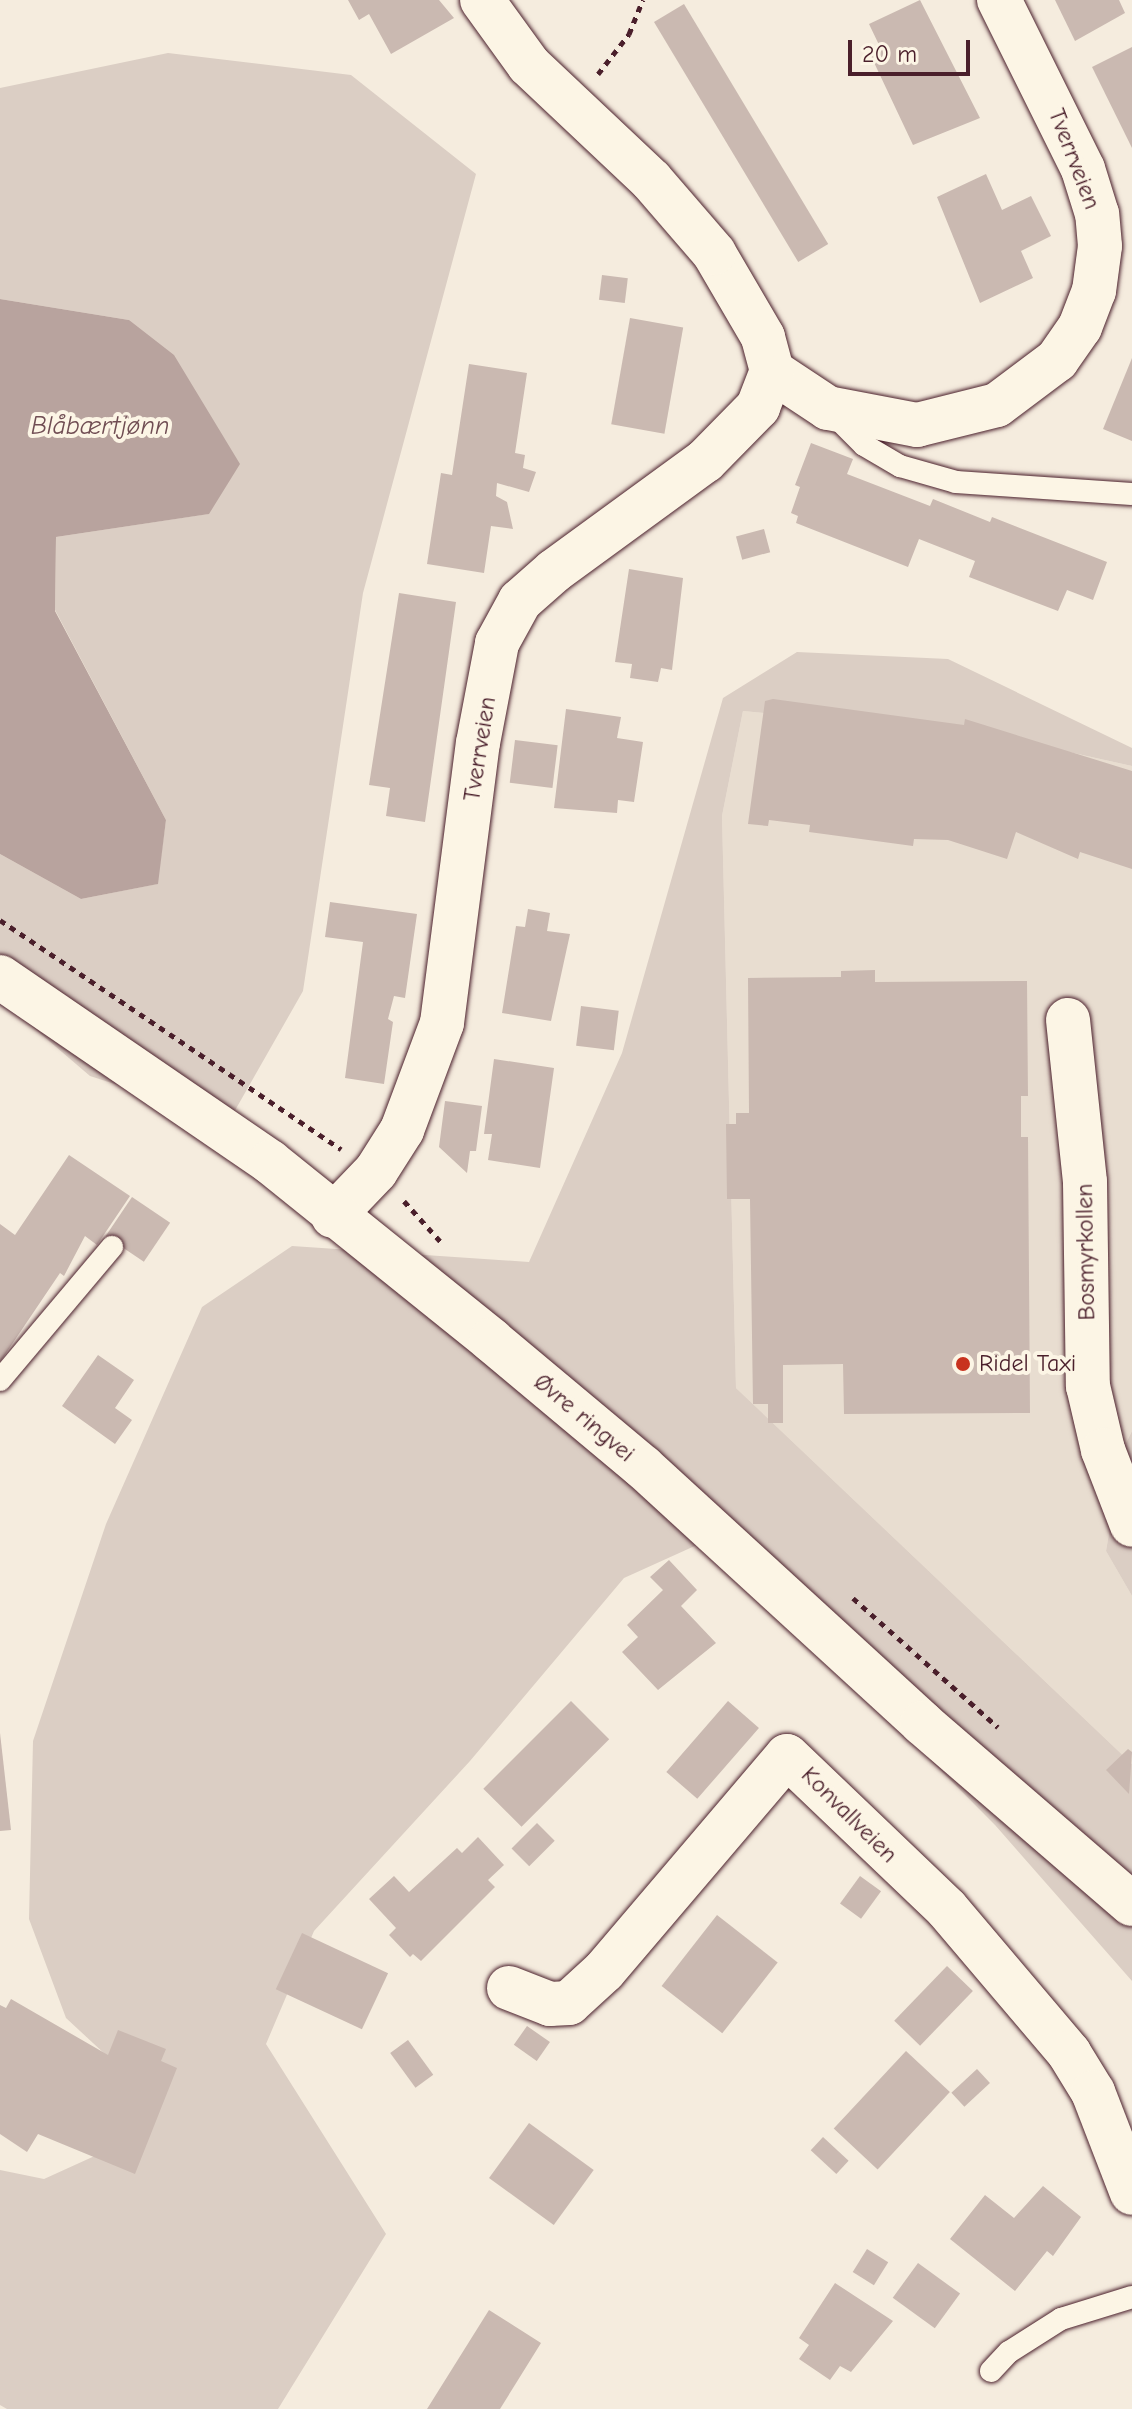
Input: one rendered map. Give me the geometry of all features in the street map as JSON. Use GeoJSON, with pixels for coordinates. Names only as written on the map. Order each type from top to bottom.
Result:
{"type":"FeatureCollection","features":[{"type":"Feature","properties":{"kind":"street"},"geometry":{"type":"LineString","coordinates":[[482,0],[529,65],[651,180],[714,253],[763,337],[772,371]]}},
{"type":"Feature","properties":{"kind":"street","name":"Tverrveien"},"geometry":{"type":"LineString","coordinates":[[333,1216],[376,1171],[402,1130],[442,1023],[478,743],[497,643],[520,601],[554,571],[705,461],[758,407],[772,371],[828,408],[881,422],[917,425],[956,419],[997,405],[1028,386],[1057,360],[1080,327],[1094,291],[1100,246],[1097,214],[1077,156],[999,0]]}},
{"type":"Feature","properties":{"kind":"street","name":"Øvre ringvei"},"geometry":{"type":"LineString","coordinates":[[0,977],[270,1162],[643,1467],[922,1723],[1132,1904]]}},
{"type":"Feature","properties":{"kind":"street","name":"Bosmyrkollen"},"geometry":{"type":"LineString","coordinates":[[1068,1020],[1085,1182],[1088,1386],[1096,1428],[1132,1525]]}},
{"type":"Feature","properties":{"kind":"street","name":"Konvallveien"},"geometry":{"type":"LineString","coordinates":[[509,1988],[550,2004],[569,2003],[604,1971],[787,1756],[947,1909],[1069,2053],[1093,2092],[1132,2193]]}},
{"type":"Feature","properties":{"kind":"lane","name":"Tverrveien"},"geometry":{"type":"LineString","coordinates":[[828,408],[864,445],[900,466],[942,478],[1006,489],[1132,494]]}},
{"type":"Feature","properties":{"kind":"lane"},"geometry":{"type":"LineString","coordinates":[[0,1380],[112,1247]]}},
{"type":"Feature","properties":{"kind":"lane"},"geometry":{"type":"LineString","coordinates":[[991,2371],[1009,2352],[1061,2319],[1132,2297]]}},
{"type":"Feature","properties":{"kind":"path"},"geometry":{"type":"LineString","coordinates":[[573,107],[629,34],[643,0]]}},
{"type":"Feature","properties":{"kind":"shaded area"},"geometry":{"type":"Polygon","coordinates":[[[168,53],[351,75],[476,174],[363,593],[303,991],[229,1121],[90,1076],[0,999],[0,854],[81,899],[157,884],[166,820],[55,610],[56,537],[208,514],[129,320],[0,299],[0,88],[168,53]]]}},
{"type":"Feature","properties":{"kind":"shaded area"},"geometry":{"type":"Polygon","coordinates":[[[797,652],[948,659],[1132,748],[1132,766],[1001,737],[743,711],[722,816],[736,1388],[1132,1764],[1132,1981],[995,1825],[834,1663],[719,1535],[624,1578],[470,1761],[314,1931],[266,2044],[386,2234],[278,2409],[7,2409],[0,2405],[0,2170],[44,2179],[110,2149],[107,2056],[66,2018],[29,1919],[33,1741],[106,1524],[202,1307],[292,1246],[529,1262],[622,1053],[723,698],[797,652]]]}},
{"type":"Feature","properties":{"kind":"shaded area"},"geometry":{"type":"Polygon","coordinates":[[[743,711],[1001,737],[1132,766],[1132,1431],[1123,1449],[1106,1551],[1132,1596],[1132,1764],[736,1388],[722,816],[743,711]]]}},
{"type":"Feature","properties":{"kind":"shaded area"},"geometry":{"type":"Polygon","coordinates":[[[1132,1431],[1132,1596],[1106,1551],[1123,1449],[1132,1431]]]}},
{"type":"Feature","properties":{"kind":"water","name":"Blåbærtjønn"},"geometry":{"type":"Polygon","coordinates":[[[0,299],[129,320],[174,355],[240,464],[209,514],[56,537],[55,611],[166,820],[158,884],[81,899],[0,854],[0,299]]]}},
{"type":"Feature","properties":{"kind":"building"},"geometry":{"type":"Polygon","coordinates":[[[348,0],[439,0],[454,18],[391,54],[369,14],[359,20],[348,0]]]}},
{"type":"Feature","properties":{"kind":"building"},"geometry":{"type":"Polygon","coordinates":[[[920,0],[980,118],[913,145],[870,54],[881,49],[869,24],[920,0]]]}},
{"type":"Feature","properties":{"kind":"building"},"geometry":{"type":"Polygon","coordinates":[[[1055,0],[1119,0],[1125,13],[1075,41],[1055,0]]]}},
{"type":"Feature","properties":{"kind":"building"},"geometry":{"type":"Polygon","coordinates":[[[684,4],[828,244],[798,262],[654,22],[684,4]]]}},
{"type":"Feature","properties":{"kind":"building"},"geometry":{"type":"Polygon","coordinates":[[[1132,47],[1132,148],[1092,67],[1132,47]]]}},
{"type":"Feature","properties":{"kind":"building"},"geometry":{"type":"Polygon","coordinates":[[[986,174],[1002,210],[1031,196],[1051,236],[1021,251],[1033,278],[980,303],[937,197],[986,174]]]}},
{"type":"Feature","properties":{"kind":"building"},"geometry":{"type":"Polygon","coordinates":[[[602,275],[628,278],[625,303],[599,300],[602,275]]]}},
{"type":"Feature","properties":{"kind":"building"},"geometry":{"type":"Polygon","coordinates":[[[630,318],[683,327],[664,434],[611,424],[630,318]]]}},
{"type":"Feature","properties":{"kind":"building"},"geometry":{"type":"Polygon","coordinates":[[[1132,358],[1132,441],[1103,429],[1132,358]]]}},
{"type":"Feature","properties":{"kind":"building"},"geometry":{"type":"Polygon","coordinates":[[[469,364],[527,373],[515,453],[525,455],[523,468],[536,472],[529,492],[497,483],[496,496],[507,502],[513,529],[491,526],[484,573],[427,564],[441,473],[452,475],[469,364]]]}},
{"type":"Feature","properties":{"kind":"building"},"geometry":{"type":"Polygon","coordinates":[[[811,443],[853,459],[847,474],[930,506],[933,499],[990,522],[992,517],[1107,562],[1093,600],[1067,590],[1058,611],[969,577],[975,561],[919,539],[908,567],[796,523],[798,516],[791,513],[800,487],[795,485],[811,443]]]}},
{"type":"Feature","properties":{"kind":"building"},"geometry":{"type":"Polygon","coordinates":[[[764,529],[770,552],[742,560],[736,537],[764,529]]]}},
{"type":"Feature","properties":{"kind":"building"},"geometry":{"type":"Polygon","coordinates":[[[629,569],[683,578],[672,670],[661,668],[658,682],[630,678],[632,664],[615,662],[629,569]]]}},
{"type":"Feature","properties":{"kind":"building"},"geometry":{"type":"Polygon","coordinates":[[[399,593],[456,602],[425,822],[386,816],[390,788],[369,785],[399,593]]]}},
{"type":"Feature","properties":{"kind":"building"},"geometry":{"type":"Polygon","coordinates":[[[773,699],[964,725],[965,719],[1132,771],[1132,869],[1080,852],[1078,859],[1016,832],[1007,859],[948,840],[914,839],[913,846],[809,832],[810,825],[769,820],[768,826],[748,824],[765,701],[773,699]]]}},
{"type":"Feature","properties":{"kind":"building"},"geometry":{"type":"Polygon","coordinates":[[[566,709],[621,717],[617,738],[643,742],[634,802],[618,800],[617,813],[554,808],[566,709]]]}},
{"type":"Feature","properties":{"kind":"building"},"geometry":{"type":"Polygon","coordinates":[[[515,740],[558,745],[552,788],[510,783],[515,740]]]}},
{"type":"Feature","properties":{"kind":"building"},"geometry":{"type":"Polygon","coordinates":[[[330,902],[417,914],[405,998],[394,996],[388,1019],[393,1022],[384,1084],[345,1078],[363,942],[325,937],[330,902]]]}},
{"type":"Feature","properties":{"kind":"building"},"geometry":{"type":"Polygon","coordinates":[[[528,909],[550,913],[547,931],[570,934],[551,1021],[502,1013],[516,926],[525,927],[528,909]]]}},
{"type":"Feature","properties":{"kind":"building"},"geometry":{"type":"Polygon","coordinates":[[[875,970],[875,982],[1027,981],[1028,1096],[1021,1096],[1021,1137],[1028,1137],[1030,1413],[844,1414],[843,1364],[783,1365],[783,1423],[768,1423],[768,1404],[753,1404],[750,1199],[727,1199],[726,1124],[736,1124],[736,1113],[749,1113],[748,978],[841,977],[841,971],[875,970]]]}},
{"type":"Feature","properties":{"kind":"building"},"geometry":{"type":"Polygon","coordinates":[[[581,1006],[619,1011],[614,1050],[576,1046],[581,1006]]]}},
{"type":"Feature","properties":{"kind":"building"},"geometry":{"type":"Polygon","coordinates":[[[494,1059],[554,1068],[540,1168],[488,1160],[492,1134],[484,1134],[494,1059]]]}},
{"type":"Feature","properties":{"kind":"building"},"geometry":{"type":"Polygon","coordinates":[[[445,1101],[482,1106],[476,1151],[470,1151],[467,1173],[439,1147],[445,1101]]]}},
{"type":"Feature","properties":{"kind":"building"},"geometry":{"type":"Polygon","coordinates":[[[69,1155],[130,1196],[97,1245],[85,1236],[64,1276],[60,1273],[0,1362],[0,1224],[15,1235],[69,1155]]]}},
{"type":"Feature","properties":{"kind":"building"},"geometry":{"type":"Polygon","coordinates":[[[132,1197],[170,1223],[144,1262],[106,1236],[132,1197]]]}},
{"type":"Feature","properties":{"kind":"building"},"geometry":{"type":"Polygon","coordinates":[[[98,1355],[134,1380],[115,1408],[132,1420],[115,1444],[62,1406],[98,1355]]]}},
{"type":"Feature","properties":{"kind":"building"},"geometry":{"type":"Polygon","coordinates":[[[669,1560],[697,1590],[681,1606],[716,1643],[658,1690],[622,1652],[638,1637],[627,1625],[663,1590],[650,1577],[669,1560]]]}},
{"type":"Feature","properties":{"kind":"building"},"geometry":{"type":"Polygon","coordinates":[[[571,1701],[609,1739],[522,1827],[483,1789],[571,1701]]]}},
{"type":"Feature","properties":{"kind":"building"},"geometry":{"type":"Polygon","coordinates":[[[728,1701],[759,1728],[697,1799],[666,1772],[728,1701]]]}},
{"type":"Feature","properties":{"kind":"building"},"geometry":{"type":"Polygon","coordinates":[[[0,1733],[11,1830],[0,1831],[0,1733]]]}},
{"type":"Feature","properties":{"kind":"building"},"geometry":{"type":"Polygon","coordinates":[[[1128,1749],[1132,1752],[1129,1794],[1106,1770],[1128,1749]]]}},
{"type":"Feature","properties":{"kind":"building"},"geometry":{"type":"Polygon","coordinates":[[[537,1823],[555,1841],[529,1866],[512,1848],[537,1823]]]}},
{"type":"Feature","properties":{"kind":"building"},"geometry":{"type":"Polygon","coordinates":[[[478,1837],[504,1865],[488,1880],[495,1887],[421,1961],[413,1954],[410,1957],[389,1935],[396,1928],[369,1899],[394,1876],[409,1892],[457,1848],[462,1853],[478,1837]]]}},
{"type":"Feature","properties":{"kind":"building"},"geometry":{"type":"Polygon","coordinates":[[[860,1876],[881,1891],[861,1919],[840,1904],[860,1876]]]}},
{"type":"Feature","properties":{"kind":"building"},"geometry":{"type":"Polygon","coordinates":[[[717,1915],[778,1962],[722,2033],[662,1986],[717,1915]]]}},
{"type":"Feature","properties":{"kind":"building"},"geometry":{"type":"Polygon","coordinates":[[[302,1933],[388,1973],[362,2029],[276,1989],[302,1933]]]}},
{"type":"Feature","properties":{"kind":"building"},"geometry":{"type":"Polygon","coordinates":[[[947,1966],[973,1991],[920,2046],[894,2021],[947,1966]]]}},
{"type":"Feature","properties":{"kind":"building"},"geometry":{"type":"Polygon","coordinates":[[[11,1999],[108,2055],[118,2030],[166,2049],[161,2061],[177,2068],[135,2174],[38,2134],[27,2152],[0,2134],[0,2005],[6,2008],[11,1999]]]}},
{"type":"Feature","properties":{"kind":"building"},"geometry":{"type":"Polygon","coordinates":[[[527,2026],[550,2042],[537,2061],[514,2045],[527,2026]]]}},
{"type":"Feature","properties":{"kind":"building"},"geometry":{"type":"Polygon","coordinates":[[[408,2040],[433,2075],[415,2088],[390,2053],[408,2040]]]}},
{"type":"Feature","properties":{"kind":"building"},"geometry":{"type":"Polygon","coordinates":[[[906,2051],[950,2092],[878,2169],[834,2129],[906,2051]]]}},
{"type":"Feature","properties":{"kind":"building"},"geometry":{"type":"Polygon","coordinates":[[[977,2069],[990,2083],[964,2107],[951,2093],[977,2069]]]}},
{"type":"Feature","properties":{"kind":"building"},"geometry":{"type":"Polygon","coordinates":[[[529,2123],[594,2170],[554,2225],[489,2178],[529,2123]]]}},
{"type":"Feature","properties":{"kind":"building"},"geometry":{"type":"Polygon","coordinates":[[[823,2137],[849,2161],[836,2174],[811,2150],[823,2137]]]}},
{"type":"Feature","properties":{"kind":"building"},"geometry":{"type":"Polygon","coordinates":[[[1043,2186],[1081,2217],[1053,2256],[1047,2251],[1015,2291],[950,2239],[985,2195],[1014,2218],[1043,2186]]]}},
{"type":"Feature","properties":{"kind":"building"},"geometry":{"type":"Polygon","coordinates":[[[867,2249],[888,2262],[874,2285],[853,2272],[867,2249]]]}},
{"type":"Feature","properties":{"kind":"building"},"geometry":{"type":"Polygon","coordinates":[[[918,2263],[960,2294],[935,2328],[893,2298],[918,2263]]]}},
{"type":"Feature","properties":{"kind":"building"},"geometry":{"type":"Polygon","coordinates":[[[835,2283],[893,2321],[851,2372],[840,2366],[830,2380],[799,2359],[809,2345],[799,2338],[835,2283]]]}},
{"type":"Feature","properties":{"kind":"building"},"geometry":{"type":"Polygon","coordinates":[[[489,2310],[541,2343],[500,2409],[427,2409],[489,2310]]]}},
{"type":"Feature","properties":{"kind":"place","name":"Ridel Taxi"},"geometry":{"type":"Point","coordinates":[963,1364]}}]}
